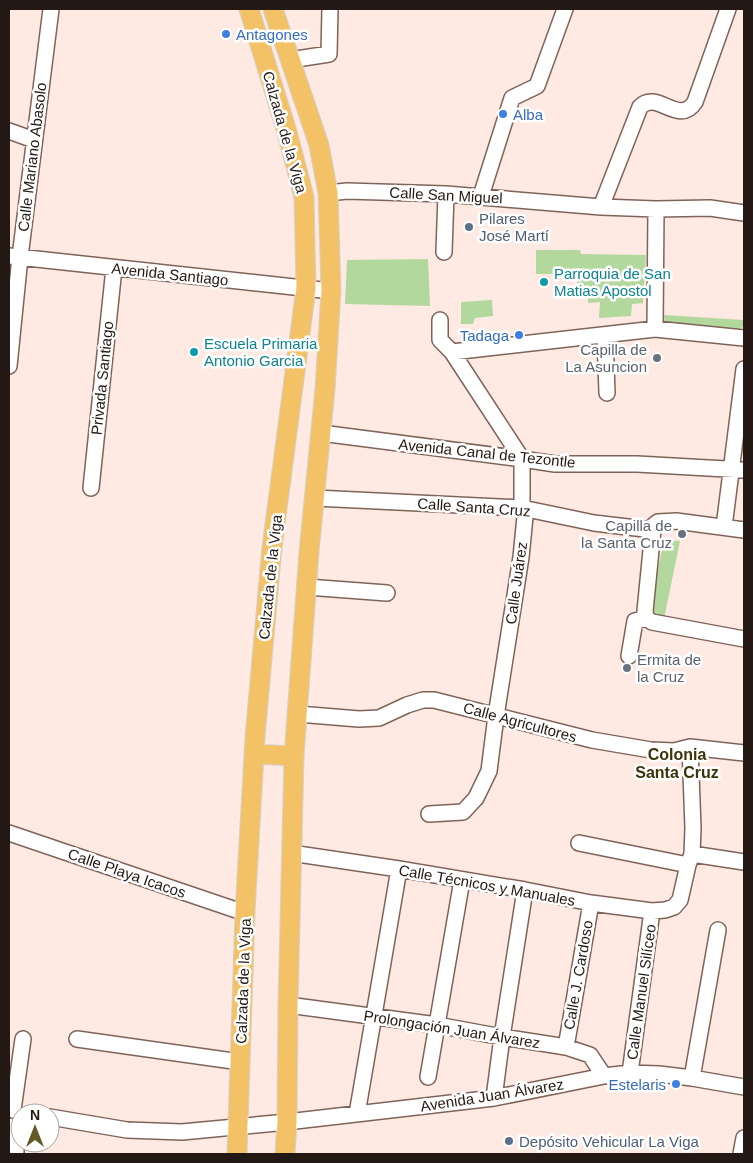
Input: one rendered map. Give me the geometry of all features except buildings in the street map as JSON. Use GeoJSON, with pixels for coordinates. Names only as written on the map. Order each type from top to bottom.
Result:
{"type":"FeatureCollection","features":[{"type":"Feature","properties":{"kind":"main road","name":"Calzada de la Viga"},"geometry":{"type":"LineString","coordinates":[[237,1154],[245,913],[254,754],[272,547],[306,288],[304,196],[287,132],[249,9]]}},
{"type":"Feature","properties":{"kind":"main road","name":"Calzada de la Viga"},"geometry":{"type":"LineString","coordinates":[[275,16],[319,145],[328,193],[331,291],[325,389],[294,756],[285,1154]]}},
{"type":"Feature","properties":{"kind":"main road"},"geometry":{"type":"LineString","coordinates":[[255,28],[275,16]]}},
{"type":"Feature","properties":{"kind":"main road"},"geometry":{"type":"LineString","coordinates":[[254,754],[294,756]]}},
{"type":"Feature","properties":{"kind":"street","name":"Calle Mariano Abasolo"},"geometry":{"type":"LineString","coordinates":[[9,366],[14,256],[34,140],[50,9]]}},
{"type":"Feature","properties":{"kind":"street"},"geometry":{"type":"LineString","coordinates":[[290,60],[329,54],[330,9]]}},
{"type":"Feature","properties":{"kind":"street"},"geometry":{"type":"LineString","coordinates":[[481,196],[512,98],[537,86],[565,9]]}},
{"type":"Feature","properties":{"kind":"street"},"geometry":{"type":"LineString","coordinates":[[601,207],[640,107],[644,102],[652,101],[685,111],[696,102],[728,9]]}},
{"type":"Feature","properties":{"kind":"street"},"geometry":{"type":"LineString","coordinates":[[9,131],[34,140]]}},
{"type":"Feature","properties":{"kind":"street","name":"Calle San Miguel"},"geometry":{"type":"LineString","coordinates":[[328,193],[347,191],[446,194],[601,207],[710,208],[744,213]]}},
{"type":"Feature","properties":{"kind":"street"},"geometry":{"type":"LineString","coordinates":[[444,252],[446,194]]}},
{"type":"Feature","properties":{"kind":"street"},"geometry":{"type":"LineString","coordinates":[[655,329],[656,209]]}},
{"type":"Feature","properties":{"kind":"street","name":"Avenida Santiago"},"geometry":{"type":"LineString","coordinates":[[14,256],[331,291]]}},
{"type":"Feature","properties":{"kind":"street","name":"Privada Santiago"},"geometry":{"type":"LineString","coordinates":[[92,488],[114,268]]}},
{"type":"Feature","properties":{"kind":"street"},"geometry":{"type":"LineString","coordinates":[[440,320],[440,340],[452,352],[522,459]]}},
{"type":"Feature","properties":{"kind":"street"},"geometry":{"type":"LineString","coordinates":[[452,352],[655,329],[744,338]]}},
{"type":"Feature","properties":{"kind":"street"},"geometry":{"type":"LineString","coordinates":[[605,335],[607,393]]}},
{"type":"Feature","properties":{"kind":"street"},"geometry":{"type":"LineString","coordinates":[[724,527],[738,470],[744,369]]}},
{"type":"Feature","properties":{"kind":"street","name":"Avenida Canal de Tezontle"},"geometry":{"type":"LineString","coordinates":[[321,433],[555,464],[636,464],[738,470]]}},
{"type":"Feature","properties":{"kind":"street","name":"Calle Juárez"},"geometry":{"type":"LineString","coordinates":[[429,814],[463,812],[476,798],[489,770],[521,557],[525,516],[522,508],[522,459]]}},
{"type":"Feature","properties":{"kind":"street","name":"Calle Santa Cruz"},"geometry":{"type":"LineString","coordinates":[[315,498],[522,508],[594,523],[654,530],[654,525],[658,522],[676,522],[744,530]]}},
{"type":"Feature","properties":{"kind":"street"},"geometry":{"type":"LineString","coordinates":[[654,530],[644,612],[646,618],[652,622],[744,639]]}},
{"type":"Feature","properties":{"kind":"street"},"geometry":{"type":"LineString","coordinates":[[307,587],[387,593]]}},
{"type":"Feature","properties":{"kind":"street"},"geometry":{"type":"LineString","coordinates":[[629,656],[635,621],[646,618]]}},
{"type":"Feature","properties":{"kind":"street","name":"Calle Agricultores"},"geometry":{"type":"LineString","coordinates":[[298,714],[359,719],[379,718],[407,704],[423,700],[434,700],[592,740],[674,752],[690,747],[744,753]]}},
{"type":"Feature","properties":{"kind":"street"},"geometry":{"type":"LineString","coordinates":[[690,747],[693,828],[690,860]]}},
{"type":"Feature","properties":{"kind":"street","name":"Calle Playa Icacos"},"geometry":{"type":"LineString","coordinates":[[9,833],[245,913]]}},
{"type":"Feature","properties":{"kind":"street"},"geometry":{"type":"LineString","coordinates":[[579,843],[690,860],[744,862]]}},
{"type":"Feature","properties":{"kind":"street","name":"Calle Técnicos y Manuales"},"geometry":{"type":"LineString","coordinates":[[291,853],[399,868],[591,903],[652,911],[674,908],[680,900],[690,860]]}},
{"type":"Feature","properties":{"kind":"street"},"geometry":{"type":"LineString","coordinates":[[357,1114],[399,868]]}},
{"type":"Feature","properties":{"kind":"street"},"geometry":{"type":"LineString","coordinates":[[428,1077],[462,880]]}},
{"type":"Feature","properties":{"kind":"street"},"geometry":{"type":"LineString","coordinates":[[494,1098],[526,890]]}},
{"type":"Feature","properties":{"kind":"street","name":"Calle J. Cardoso"},"geometry":{"type":"LineString","coordinates":[[566,1047],[591,903]]}},
{"type":"Feature","properties":{"kind":"street","name":"Calle Manuel Silíceo"},"geometry":{"type":"LineString","coordinates":[[630,1073],[652,911]]}},
{"type":"Feature","properties":{"kind":"street"},"geometry":{"type":"LineString","coordinates":[[692,1078],[718,930]]}},
{"type":"Feature","properties":{"kind":"street","name":"Prolongación Juan Álvarez"},"geometry":{"type":"LineString","coordinates":[[288,1006],[436,1024],[566,1047],[590,1056],[604,1076]]}},
{"type":"Feature","properties":{"kind":"street"},"geometry":{"type":"LineString","coordinates":[[18,1103],[23,1039]]}},
{"type":"Feature","properties":{"kind":"street"},"geometry":{"type":"LineString","coordinates":[[77,1039],[240,1062]]}},
{"type":"Feature","properties":{"kind":"street","name":"Avenida Juan Álvarez"},"geometry":{"type":"LineString","coordinates":[[60,1119],[127,1130],[182,1132],[494,1098],[604,1076],[630,1073],[692,1078],[744,1087]]}},
{"type":"Feature","properties":{"kind":"street"},"geometry":{"type":"LineString","coordinates":[[9,1126],[16,1140],[16,1154]]}},
{"type":"Feature","properties":{"kind":"street"},"geometry":{"type":"LineString","coordinates":[[741,1154],[744,1138]]}},
{"type":"Feature","properties":{"kind":"green space"},"geometry":{"type":"Polygon","coordinates":[[[536,250],[580,250],[581,254],[646,255],[643,303],[632,304],[631,316],[599,318],[600,302],[588,303],[588,291],[578,290],[577,274],[536,274],[536,250]]]}},
{"type":"Feature","properties":{"kind":"green space"},"geometry":{"type":"Polygon","coordinates":[[[428,259],[430,306],[345,304],[347,260],[428,259]]]}},
{"type":"Feature","properties":{"kind":"green space"},"geometry":{"type":"Polygon","coordinates":[[[492,300],[493,316],[475,318],[473,324],[461,324],[461,302],[492,300]]]}},
{"type":"Feature","properties":{"kind":"green space"},"geometry":{"type":"Polygon","coordinates":[[[664,315],[744,320],[744,326],[736,332],[665,324],[664,315]]]}},
{"type":"Feature","properties":{"kind":"green space"},"geometry":{"type":"Polygon","coordinates":[[[664,540],[680,541],[664,619],[653,616],[650,606],[664,540]]]}},
{"type":"Feature","properties":{"kind":"place","name":"Antagones"},"geometry":{"type":"Point","coordinates":[226,34]}},
{"type":"Feature","properties":{"kind":"place","name":"Alba"},"geometry":{"type":"Point","coordinates":[503,114]}},
{"type":"Feature","properties":{"kind":"place","name":"Pilares José Martí"},"geometry":{"type":"Point","coordinates":[469,227]}},
{"type":"Feature","properties":{"kind":"place","name":"Parroquia de San Matias Apostol"},"geometry":{"type":"Point","coordinates":[544,282]}},
{"type":"Feature","properties":{"kind":"place","name":"Tadaga"},"geometry":{"type":"Point","coordinates":[519,335]}},
{"type":"Feature","properties":{"kind":"place","name":"Escuela Primaria Antonio Garcia"},"geometry":{"type":"Point","coordinates":[194,352]}},
{"type":"Feature","properties":{"kind":"place","name":"Capilla de La Asuncion"},"geometry":{"type":"Point","coordinates":[657,358]}},
{"type":"Feature","properties":{"kind":"place","name":"Capilla de la Santa Cruz"},"geometry":{"type":"Point","coordinates":[682,534]}},
{"type":"Feature","properties":{"kind":"place","name":"Ermita de la Cruz"},"geometry":{"type":"Point","coordinates":[627,668]}},
{"type":"Feature","properties":{"kind":"place","name":"Estelaris"},"geometry":{"type":"Point","coordinates":[676,1084]}},
{"type":"Feature","properties":{"kind":"place","name":"Depósito Vehicular La Viga"},"geometry":{"type":"Point","coordinates":[509,1141]}},
{"type":"Feature","properties":{"kind":"district","name":"Colonia Santa Cruz"},"geometry":{"type":"Point","coordinates":[677,763]}}]}
